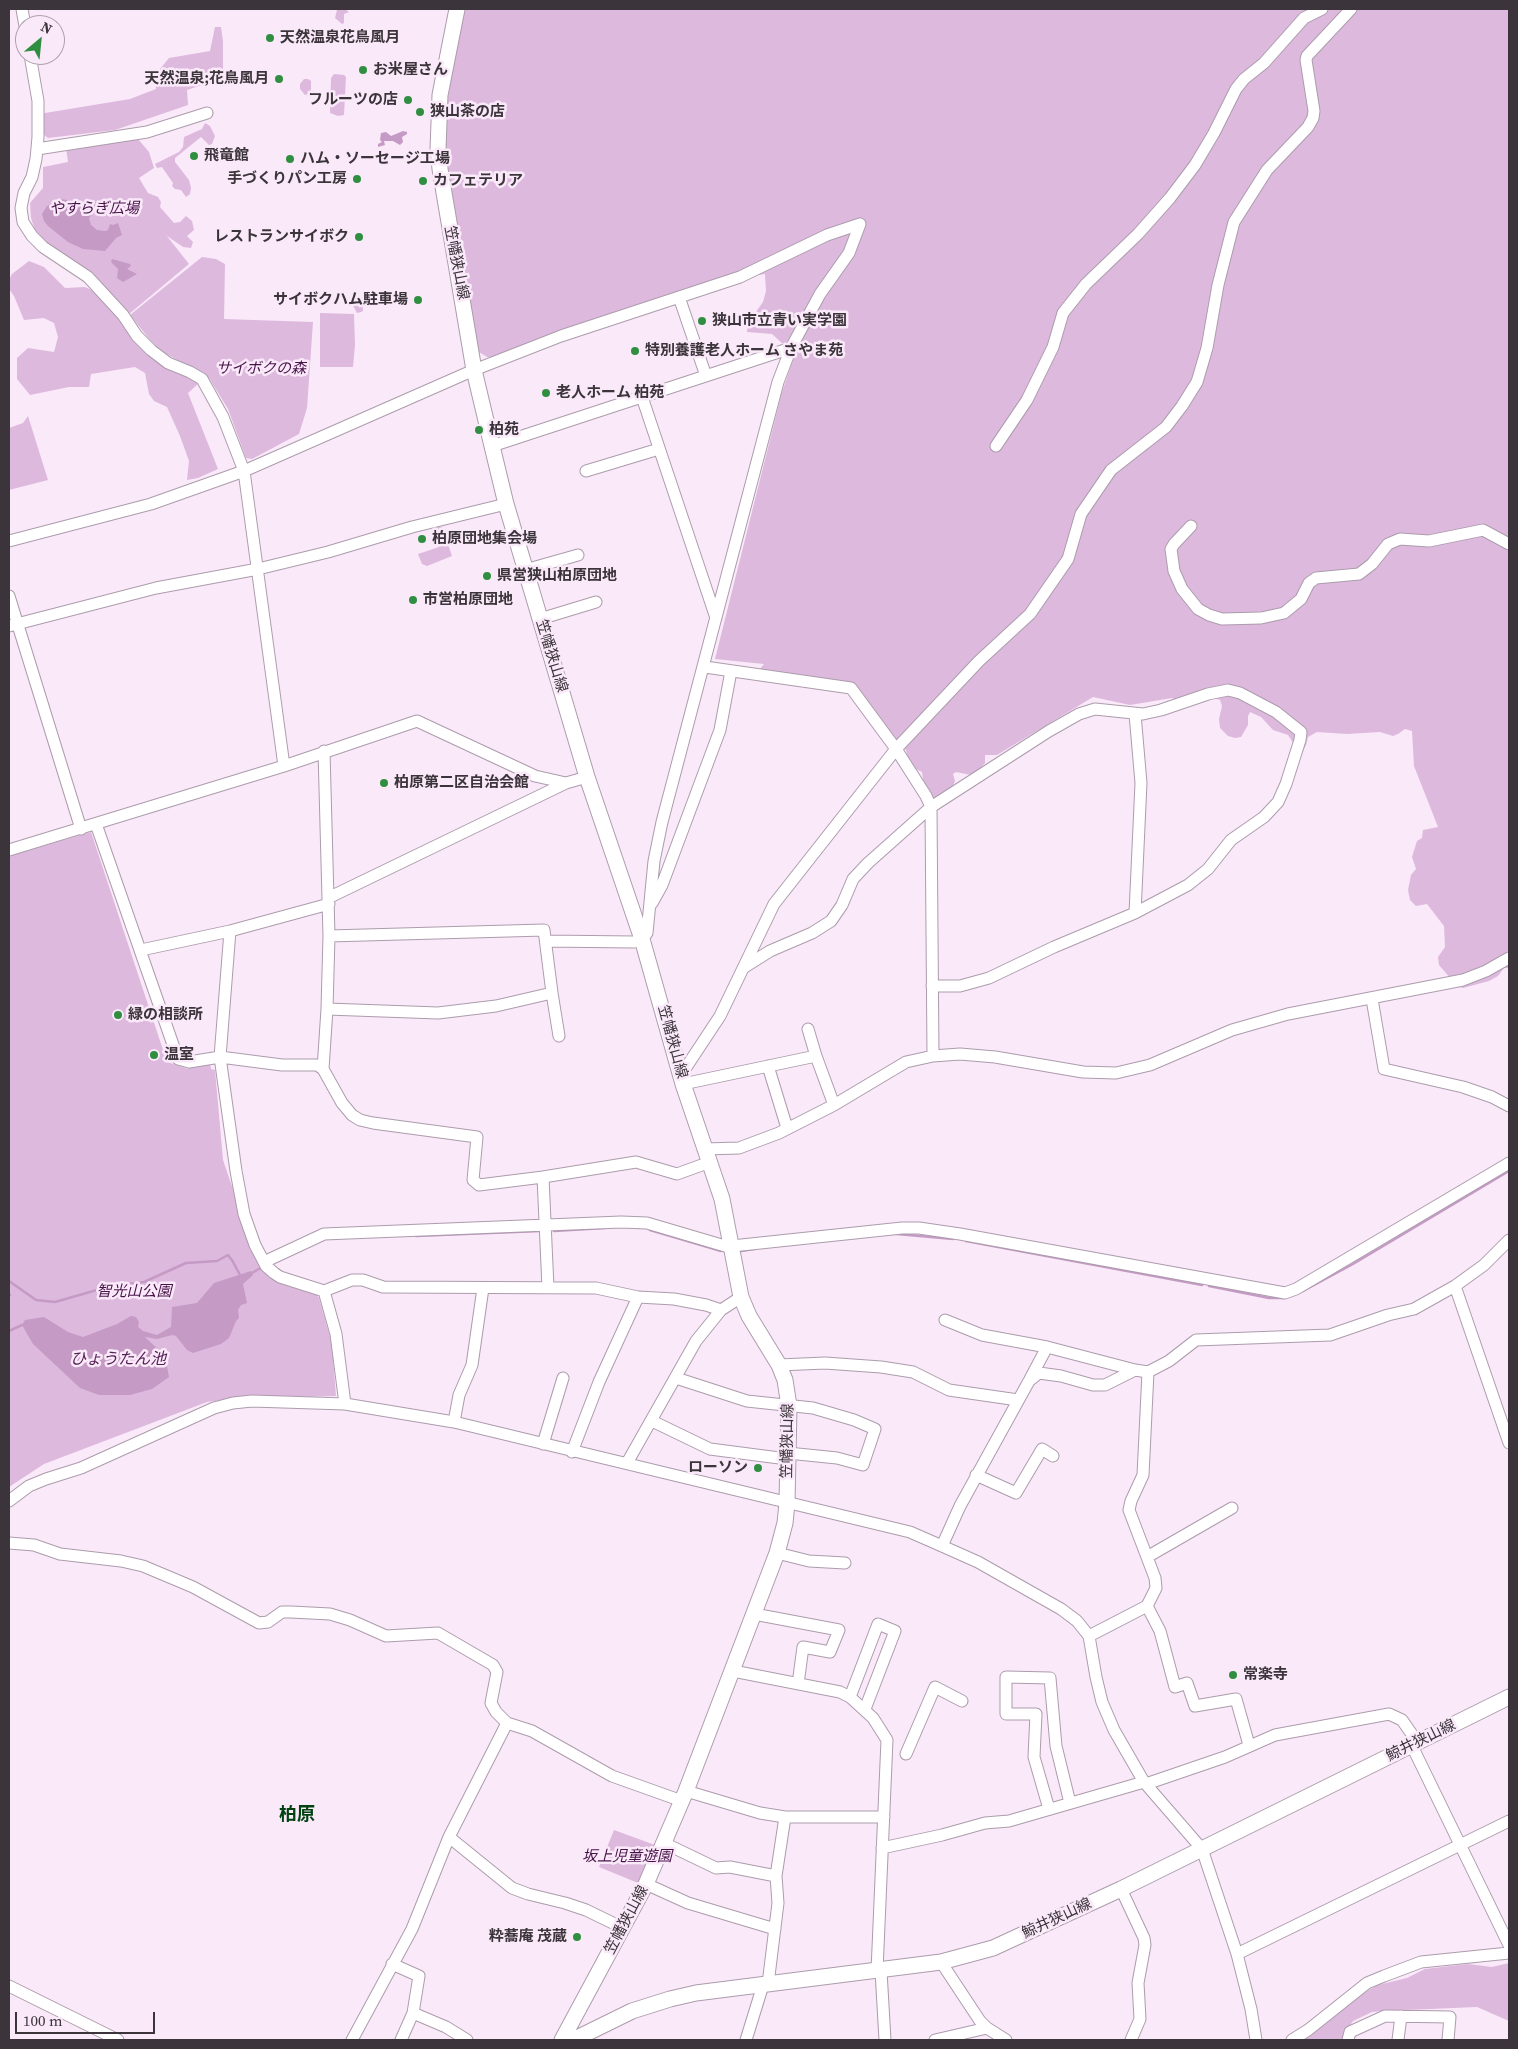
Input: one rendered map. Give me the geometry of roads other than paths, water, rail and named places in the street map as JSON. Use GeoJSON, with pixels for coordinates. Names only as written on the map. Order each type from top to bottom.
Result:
{"type":"FeatureCollection","features":[{"type":"Feature","properties":{"kind":"main road","name":"笠幡狭山線"},"geometry":{"type":"LineString","coordinates":[[456,9],[442,79],[438,149],[442,186],[474,370],[492,446],[506,504],[587,777],[642,939],[682,1079],[722,1199],[741,1297],[749,1316],[779,1365],[785,1380],[789,1406],[787,1503],[785,1523],[777,1553],[684,1796],[646,1884],[562,2040]]}},
{"type":"Feature","properties":{"kind":"main road","name":"鯨井狭山線"},"geometry":{"type":"LineString","coordinates":[[573,2040],[649,2004],[696,1993],[941,1962],[993,1948],[1121,1890],[1509,1697]]}},
{"type":"Feature","properties":{"kind":"street"},"geometry":{"type":"LineString","coordinates":[[996,446],[1027,400],[1053,347],[1063,313],[1086,284],[1132,241],[1170,198],[1195,165],[1240,84],[1264,63],[1304,18],[1322,9]]}},
{"type":"Feature","properties":{"kind":"street"},"geometry":{"type":"LineString","coordinates":[[682,1079],[720,1016],[774,904],[896,750],[979,661],[1030,614],[1068,559],[1081,514],[1111,470],[1166,427],[1197,382],[1207,348],[1218,285],[1234,222],[1267,170],[1308,127],[1313,118],[1314,111],[1307,56],[1351,9]]}},
{"type":"Feature","properties":{"kind":"street"},"geometry":{"type":"LineString","coordinates":[[32,65],[38,108],[37,149],[32,177],[24,193],[21,208],[23,222],[43,247],[88,277],[123,314],[137,336],[151,350],[168,363],[202,379],[209,388],[223,417],[244,471],[284,766]]}},
{"type":"Feature","properties":{"kind":"street"},"geometry":{"type":"LineString","coordinates":[[37,149],[147,132],[207,113]]}},
{"type":"Feature","properties":{"kind":"street"},"geometry":{"type":"LineString","coordinates":[[9,541],[151,504],[244,471],[474,370],[561,336],[740,277],[827,235],[860,224],[849,253],[820,294],[790,348],[778,382],[656,852],[647,933],[642,939],[634,942],[546,941]]}},
{"type":"Feature","properties":{"kind":"street"},"geometry":{"type":"LineString","coordinates":[[679,297],[706,376]]}},
{"type":"Feature","properties":{"kind":"street"},"geometry":{"type":"LineString","coordinates":[[492,446],[790,348]]}},
{"type":"Feature","properties":{"kind":"street"},"geometry":{"type":"LineString","coordinates":[[642,397],[716,618]]}},
{"type":"Feature","properties":{"kind":"street"},"geometry":{"type":"LineString","coordinates":[[586,471],[659,449]]}},
{"type":"Feature","properties":{"kind":"street"},"geometry":{"type":"LineString","coordinates":[[13,626],[156,588],[328,552],[506,504]]}},
{"type":"Feature","properties":{"kind":"street"},"geometry":{"type":"LineString","coordinates":[[1191,526],[1171,549],[1174,571],[1182,589],[1198,609],[1222,619],[1261,618],[1284,613],[1301,599],[1309,583],[1316,578],[1359,574],[1372,564],[1388,544],[1400,538],[1429,540],[1484,530],[1509,544]]}},
{"type":"Feature","properties":{"kind":"street"},"geometry":{"type":"LineString","coordinates":[[525,570],[578,555]]}},
{"type":"Feature","properties":{"kind":"street"},"geometry":{"type":"LineString","coordinates":[[9,596],[13,626],[82,829]]}},
{"type":"Feature","properties":{"kind":"street"},"geometry":{"type":"LineString","coordinates":[[540,619],[596,602]]}},
{"type":"Feature","properties":{"kind":"street"},"geometry":{"type":"LineString","coordinates":[[704,666],[851,688],[896,750],[931,807],[933,1056]]}},
{"type":"Feature","properties":{"kind":"street"},"geometry":{"type":"LineString","coordinates":[[650,907],[666,876],[720,730],[731,671]]}},
{"type":"Feature","properties":{"kind":"street"},"geometry":{"type":"LineString","coordinates":[[743,968],[770,951],[812,933],[831,921],[842,905],[853,879],[868,862],[931,807],[1049,731],[1079,714],[1095,709],[1135,714],[1161,710],[1208,694],[1228,690],[1240,692],[1276,712],[1301,732],[1286,784],[1278,802],[1231,840],[1208,869],[1188,885],[1135,913],[1054,947],[988,978],[960,986],[932,986]]}},
{"type":"Feature","properties":{"kind":"street"},"geometry":{"type":"LineString","coordinates":[[1135,714],[1141,783],[1135,913]]}},
{"type":"Feature","properties":{"kind":"street"},"geometry":{"type":"LineString","coordinates":[[9,850],[284,766],[417,721],[535,776],[566,783]]}},
{"type":"Feature","properties":{"kind":"street"},"geometry":{"type":"LineString","coordinates":[[322,1069],[327,1010],[329,936],[324,751]]}},
{"type":"Feature","properties":{"kind":"street"},"geometry":{"type":"LineString","coordinates":[[141,950],[230,931],[328,901],[566,783],[587,777]]}},
{"type":"Feature","properties":{"kind":"street"},"geometry":{"type":"LineString","coordinates":[[96,824],[178,1059],[189,1062],[220,1057],[282,1065],[317,1065],[322,1069],[342,1103],[360,1120],[477,1138],[473,1180],[479,1184],[543,1177],[636,1162],[677,1174],[707,1155],[739,1148],[787,1128],[834,1105],[906,1062],[933,1056],[960,1054],[995,1056],[1083,1072],[1116,1073],[1150,1065],[1232,1030],[1288,1014],[1463,980],[1486,971],[1509,958]]}},
{"type":"Feature","properties":{"kind":"street"},"geometry":{"type":"LineString","coordinates":[[329,936],[544,930],[559,1036]]}},
{"type":"Feature","properties":{"kind":"street"},"geometry":{"type":"LineString","coordinates":[[230,931],[220,1057],[236,1171],[244,1214],[256,1245],[265,1264],[280,1277],[324,1291],[352,1280],[363,1280],[383,1287],[596,1288],[638,1297],[674,1299],[721,1310]]}},
{"type":"Feature","properties":{"kind":"street"},"geometry":{"type":"LineString","coordinates":[[327,1010],[438,1013],[496,1006],[552,993]]}},
{"type":"Feature","properties":{"kind":"street"},"geometry":{"type":"LineString","coordinates":[[1372,999],[1384,1069],[1463,1088],[1492,1097],[1509,1106]]}},
{"type":"Feature","properties":{"kind":"street"},"geometry":{"type":"LineString","coordinates":[[808,1029],[834,1105]]}},
{"type":"Feature","properties":{"kind":"street"},"geometry":{"type":"LineString","coordinates":[[682,1079],[768,1066],[816,1056]]}},
{"type":"Feature","properties":{"kind":"street"},"geometry":{"type":"LineString","coordinates":[[768,1066],[787,1128]]}},
{"type":"Feature","properties":{"kind":"street"},"geometry":{"type":"LineString","coordinates":[[265,1264],[324,1234],[621,1222],[647,1223],[725,1246],[732,1246],[902,1228],[919,1228],[1285,1293],[1296,1289],[1509,1164]]}},
{"type":"Feature","properties":{"kind":"street"},"geometry":{"type":"LineString","coordinates":[[543,1177],[548,1288]]}},
{"type":"Feature","properties":{"kind":"street"},"geometry":{"type":"LineString","coordinates":[[945,1320],[982,1335],[1148,1372],[1169,1361],[1196,1340],[1330,1336],[1388,1315],[1414,1309],[1455,1286],[1484,1265],[1509,1240]]}},
{"type":"Feature","properties":{"kind":"street"},"geometry":{"type":"LineString","coordinates":[[1455,1286],[1509,1443]]}},
{"type":"Feature","properties":{"kind":"street"},"geometry":{"type":"LineString","coordinates":[[454,1422],[459,1394],[472,1365],[483,1288]]}},
{"type":"Feature","properties":{"kind":"street"},"geometry":{"type":"LineString","coordinates":[[324,1291],[336,1334],[344,1404]]}},
{"type":"Feature","properties":{"kind":"street"},"geometry":{"type":"LineString","coordinates":[[572,1452],[598,1382],[638,1297]]}},
{"type":"Feature","properties":{"kind":"street"},"geometry":{"type":"LineString","coordinates":[[627,1464],[696,1340],[721,1310],[741,1297]]}},
{"type":"Feature","properties":{"kind":"street"},"geometry":{"type":"LineString","coordinates":[[942,1546],[976,1474],[1047,1348]]}},
{"type":"Feature","properties":{"kind":"street"},"geometry":{"type":"LineString","coordinates":[[779,1365],[825,1363],[881,1367],[913,1372],[949,1390],[1018,1400]]}},
{"type":"Feature","properties":{"kind":"street"},"geometry":{"type":"LineString","coordinates":[[1029,1380],[1040,1373],[1061,1376],[1093,1385],[1105,1385],[1135,1370]]}},
{"type":"Feature","properties":{"kind":"street"},"geometry":{"type":"LineString","coordinates":[[1089,1636],[1147,1606],[1156,1588],[1155,1578],[1129,1510],[1143,1475],[1148,1372]]}},
{"type":"Feature","properties":{"kind":"street"},"geometry":{"type":"LineString","coordinates":[[543,1444],[563,1378]]}},
{"type":"Feature","properties":{"kind":"street"},"geometry":{"type":"LineString","coordinates":[[652,1421],[710,1449],[787,1456],[837,1458],[863,1465],[875,1429],[854,1420],[814,1408],[748,1401],[676,1378]]}},
{"type":"Feature","properties":{"kind":"street"},"geometry":{"type":"LineString","coordinates":[[9,1502],[29,1486],[81,1468],[214,1408],[252,1401],[344,1404],[454,1422],[910,1532],[978,1562],[1061,1609],[1077,1621],[1089,1636],[1102,1702],[1114,1730],[1145,1783],[1202,1849],[1237,1954],[1251,2009],[1256,2040]]}},
{"type":"Feature","properties":{"kind":"street"},"geometry":{"type":"LineString","coordinates":[[976,1474],[1016,1492],[1042,1449],[1053,1456]]}},
{"type":"Feature","properties":{"kind":"street"},"geometry":{"type":"LineString","coordinates":[[1147,1557],[1232,1508]]}},
{"type":"Feature","properties":{"kind":"street"},"geometry":{"type":"LineString","coordinates":[[9,1543],[34,1544],[60,1554],[121,1561],[143,1566],[193,1587],[259,1623],[268,1622],[282,1612],[330,1614],[350,1620],[386,1636],[438,1634],[493,1665],[497,1672],[491,1702],[496,1712],[507,1723],[532,1731],[612,1776],[684,1796],[785,1817],[884,1817]]}},
{"type":"Feature","properties":{"kind":"street"},"geometry":{"type":"LineString","coordinates":[[777,1553],[809,1561],[845,1563]]}},
{"type":"Feature","properties":{"kind":"street"},"geometry":{"type":"LineString","coordinates":[[1147,1606],[1160,1631],[1175,1686],[1187,1683],[1195,1706],[1236,1699],[1249,1745]]}},
{"type":"Feature","properties":{"kind":"street"},"geometry":{"type":"LineString","coordinates":[[754,1614],[839,1630],[830,1652],[803,1647],[798,1684]]}},
{"type":"Feature","properties":{"kind":"street"},"geometry":{"type":"LineString","coordinates":[[850,1697],[878,1624],[895,1631],[865,1709]]}},
{"type":"Feature","properties":{"kind":"street"},"geometry":{"type":"LineString","coordinates":[[733,1671],[840,1692],[850,1697],[874,1718],[887,1740],[879,1971],[885,2040]]}},
{"type":"Feature","properties":{"kind":"street"},"geometry":{"type":"LineString","coordinates":[[1049,1810],[1034,1757],[1036,1714],[1006,1714],[1006,1677],[1050,1678],[1056,1746],[1070,1803]]}},
{"type":"Feature","properties":{"kind":"street"},"geometry":{"type":"LineString","coordinates":[[906,1754],[935,1687],[962,1701]]}},
{"type":"Feature","properties":{"kind":"street"},"geometry":{"type":"LineString","coordinates":[[882,1848],[942,1835],[985,1823],[1009,1821],[1145,1783],[1224,1757],[1275,1735],[1388,1714],[1402,1720],[1415,1744],[1509,1945]]}},
{"type":"Feature","properties":{"kind":"street"},"geometry":{"type":"LineString","coordinates":[[352,2040],[412,1929],[450,1838],[507,1723]]}},
{"type":"Feature","properties":{"kind":"street"},"geometry":{"type":"LineString","coordinates":[[746,2040],[765,1985],[775,1929],[778,1898],[776,1876],[785,1817]]}},
{"type":"Feature","properties":{"kind":"street"},"geometry":{"type":"LineString","coordinates":[[1237,1954],[1509,1821]]}},
{"type":"Feature","properties":{"kind":"street"},"geometry":{"type":"LineString","coordinates":[[450,1838],[512,1888],[586,1910],[623,1928]]}},
{"type":"Feature","properties":{"kind":"street"},"geometry":{"type":"LineString","coordinates":[[664,1843],[716,1868],[730,1867],[776,1876]]}},
{"type":"Feature","properties":{"kind":"street"},"geometry":{"type":"LineString","coordinates":[[646,1884],[688,1903],[775,1929]]}},
{"type":"Feature","properties":{"kind":"street"},"geometry":{"type":"LineString","coordinates":[[1121,1890],[1144,1938],[1145,1945],[1138,1983],[1140,2019],[1131,2040]]}},
{"type":"Feature","properties":{"kind":"street"},"geometry":{"type":"LineString","coordinates":[[1292,2040],[1308,2030],[1367,1983],[1384,1976],[1421,1962],[1509,1953]]}},
{"type":"Feature","properties":{"kind":"street"},"geometry":{"type":"LineString","coordinates":[[941,1962],[969,2005],[987,2028],[1006,2040]]}},
{"type":"Feature","properties":{"kind":"street"},"geometry":{"type":"LineString","coordinates":[[392,1964],[419,1976],[414,2013],[401,2040]]}},
{"type":"Feature","properties":{"kind":"street"},"geometry":{"type":"LineString","coordinates":[[9,1986],[118,2040]]}},
{"type":"Feature","properties":{"kind":"street"},"geometry":{"type":"LineString","coordinates":[[414,2013],[446,2027],[467,2040]]}},
{"type":"Feature","properties":{"kind":"street"},"geometry":{"type":"LineString","coordinates":[[1348,2040],[1350,2032],[1385,2016],[1450,2017],[1448,2040]]}},
{"type":"Feature","properties":{"kind":"street"},"geometry":{"type":"LineString","coordinates":[[1398,2040],[1401,2016]]}},
{"type":"Feature","properties":{"kind":"street"},"geometry":{"type":"LineString","coordinates":[[935,2040],[987,2028]]}},
{"type":"Feature","properties":{"kind":"water"},"geometry":{"type":"Polygon","coordinates":[[[403,131],[407,132],[407,134],[402,137],[403,142],[400,145],[393,141],[384,141],[385,145],[378,147],[378,144],[382,142],[380,140],[381,133],[386,132],[391,136],[403,131]]]}},
{"type":"Feature","properties":{"kind":"water"},"geometry":{"type":"Polygon","coordinates":[[[60,199],[67,200],[69,204],[77,209],[87,202],[93,202],[97,208],[89,218],[91,225],[97,230],[105,231],[108,230],[110,224],[118,223],[122,235],[116,238],[105,251],[83,249],[68,242],[48,226],[42,214],[47,206],[60,199]]]}},
{"type":"Feature","properties":{"kind":"water"},"geometry":{"type":"Polygon","coordinates":[[[112,259],[130,264],[131,266],[127,269],[137,274],[123,282],[117,278],[118,269],[111,262],[112,259]]]}},
{"type":"Feature","properties":{"kind":"water","name":"ひょうたん池"},"geometry":{"type":"Polygon","coordinates":[[[251,1271],[253,1275],[243,1284],[247,1303],[241,1305],[238,1310],[239,1318],[229,1338],[221,1344],[193,1353],[187,1350],[176,1336],[172,1335],[157,1339],[145,1337],[165,1356],[169,1377],[152,1389],[130,1395],[99,1395],[80,1388],[33,1344],[22,1325],[25,1320],[44,1317],[68,1332],[83,1337],[117,1324],[131,1316],[136,1317],[139,1322],[138,1327],[143,1331],[157,1335],[171,1327],[172,1307],[197,1303],[214,1283],[251,1271]]]}},
{"type":"Feature","properties":{"kind":"waterway"},"geometry":{"type":"LineString","coordinates":[[1303,1291],[1353,1264],[1509,1171]]}},
{"type":"Feature","properties":{"kind":"waterway"},"geometry":{"type":"LineString","coordinates":[[554,1231],[605,1228]]}},
{"type":"Feature","properties":{"kind":"waterway"},"geometry":{"type":"LineString","coordinates":[[650,1230],[721,1251]]}},
{"type":"Feature","properties":{"kind":"waterway"},"geometry":{"type":"LineString","coordinates":[[416,1236],[540,1231]]}},
{"type":"Feature","properties":{"kind":"waterway"},"geometry":{"type":"LineString","coordinates":[[897,1234],[953,1239]]}},
{"type":"Feature","properties":{"kind":"waterway"},"geometry":{"type":"LineString","coordinates":[[966,1241],[1202,1285]]}},
{"type":"Feature","properties":{"kind":"waterway"},"geometry":{"type":"LineString","coordinates":[[741,1251],[754,1249]]}},
{"type":"Feature","properties":{"kind":"waterway"},"geometry":{"type":"LineString","coordinates":[[9,1281],[36,1300],[55,1302],[111,1286],[144,1282],[186,1263],[217,1261],[228,1255],[231,1259]]}},
{"type":"Feature","properties":{"kind":"waterway"},"geometry":{"type":"LineString","coordinates":[[232,1260],[240,1275]]}},
{"type":"Feature","properties":{"kind":"waterway"},"geometry":{"type":"LineString","coordinates":[[252,1273],[264,1266]]}},
{"type":"Feature","properties":{"kind":"waterway"},"geometry":{"type":"LineString","coordinates":[[1209,1286],[1269,1298],[1284,1298]]}},
{"type":"Feature","properties":{"kind":"waterway"},"geometry":{"type":"LineString","coordinates":[[9,1331],[22,1325]]}},
{"type":"Feature","properties":{"kind":"place","name":"天然温泉花鳥風月"},"geometry":{"type":"Point","coordinates":[270,38]}},
{"type":"Feature","properties":{"kind":"place","name":"お米屋さん"},"geometry":{"type":"Point","coordinates":[363,70]}},
{"type":"Feature","properties":{"kind":"place","name":"天然温泉;花鳥風月"},"geometry":{"type":"Point","coordinates":[279,79]}},
{"type":"Feature","properties":{"kind":"place","name":"フルーツの店"},"geometry":{"type":"Point","coordinates":[408,100]}},
{"type":"Feature","properties":{"kind":"place","name":"狭山茶の店"},"geometry":{"type":"Point","coordinates":[420,112]}},
{"type":"Feature","properties":{"kind":"place","name":"飛竜館"},"geometry":{"type":"Point","coordinates":[194,156]}},
{"type":"Feature","properties":{"kind":"place","name":"ハム・ソーセージ工場"},"geometry":{"type":"Point","coordinates":[290,159]}},
{"type":"Feature","properties":{"kind":"place","name":"手づくりパン工房"},"geometry":{"type":"Point","coordinates":[357,179]}},
{"type":"Feature","properties":{"kind":"place","name":"カフェテリア"},"geometry":{"type":"Point","coordinates":[423,181]}},
{"type":"Feature","properties":{"kind":"place","name":"レストランサイボク"},"geometry":{"type":"Point","coordinates":[359,237]}},
{"type":"Feature","properties":{"kind":"place","name":"サイボクハム駐車場"},"geometry":{"type":"Point","coordinates":[418,300]}},
{"type":"Feature","properties":{"kind":"place","name":"狭山市立青い実学園"},"geometry":{"type":"Point","coordinates":[702,321]}},
{"type":"Feature","properties":{"kind":"place","name":"特別養護老人ホーム さやま苑"},"geometry":{"type":"Point","coordinates":[635,351]}},
{"type":"Feature","properties":{"kind":"place","name":"老人ホーム 柏苑"},"geometry":{"type":"Point","coordinates":[546,393]}},
{"type":"Feature","properties":{"kind":"place","name":"柏苑"},"geometry":{"type":"Point","coordinates":[479,430]}},
{"type":"Feature","properties":{"kind":"place","name":"柏原団地集会場"},"geometry":{"type":"Point","coordinates":[422,539]}},
{"type":"Feature","properties":{"kind":"place","name":"県営狭山柏原団地"},"geometry":{"type":"Point","coordinates":[487,576]}},
{"type":"Feature","properties":{"kind":"place","name":"市営柏原団地"},"geometry":{"type":"Point","coordinates":[413,600]}},
{"type":"Feature","properties":{"kind":"place","name":"柏原第二区自治会館"},"geometry":{"type":"Point","coordinates":[384,783]}},
{"type":"Feature","properties":{"kind":"place","name":"緑の相談所"},"geometry":{"type":"Point","coordinates":[118,1015]}},
{"type":"Feature","properties":{"kind":"place","name":"温室"},"geometry":{"type":"Point","coordinates":[154,1055]}},
{"type":"Feature","properties":{"kind":"place","name":"ローソン"},"geometry":{"type":"Point","coordinates":[758,1468]}},
{"type":"Feature","properties":{"kind":"place","name":"常楽寺"},"geometry":{"type":"Point","coordinates":[1233,1675]}},
{"type":"Feature","properties":{"kind":"place","name":"粋蕎庵 茂蔵"},"geometry":{"type":"Point","coordinates":[577,1937]}},
{"type":"Feature","properties":{"kind":"district","name":"柏原"},"geometry":{"type":"Point","coordinates":[297,1815]}},
{"type":"Feature","properties":{"kind":"park label","name":"やすらぎ広場"},"geometry":{"type":"Point","coordinates":[94,209]}},
{"type":"Feature","properties":{"kind":"park label","name":"サイボクの森"},"geometry":{"type":"Point","coordinates":[261,369]}},
{"type":"Feature","properties":{"kind":"park label","name":"智光山公園"},"geometry":{"type":"Point","coordinates":[134,1292]}},
{"type":"Feature","properties":{"kind":"park label","name":"坂上児童遊園"},"geometry":{"type":"Point","coordinates":[627,1857]}}]}
